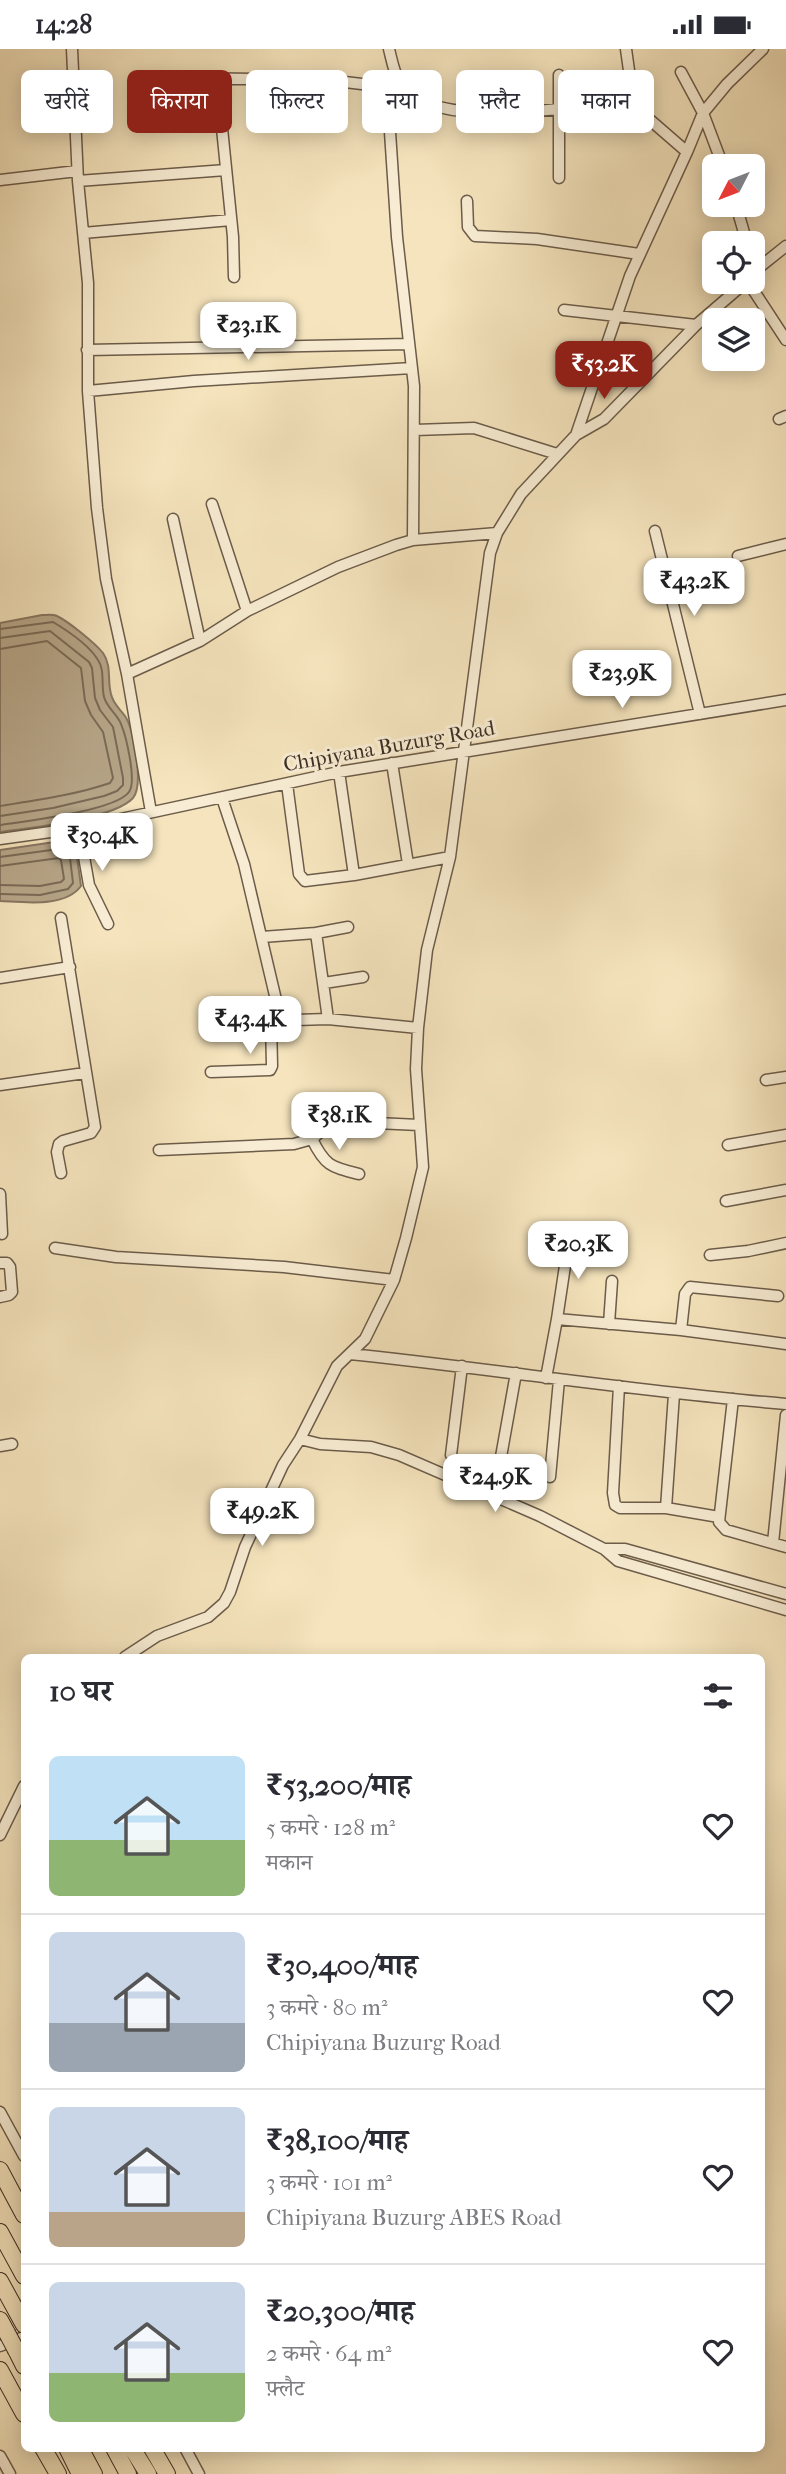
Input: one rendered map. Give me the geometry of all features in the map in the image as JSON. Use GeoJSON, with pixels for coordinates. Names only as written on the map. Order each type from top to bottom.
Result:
{"type":"FeatureCollection","features":[{"type":"Feature","properties":{"kind":"highway"},"geometry":{"type":"LineString","coordinates":[[0,2170],[21,2209]]}},
{"type":"Feature","properties":{"kind":"highway"},"geometry":{"type":"LineString","coordinates":[[0,2232],[21,2270]]}},
{"type":"Feature","properties":{"kind":"highway"},"geometry":{"type":"LineString","coordinates":[[0,2281],[21,2320]]}},
{"type":"Feature","properties":{"kind":"highway"},"geometry":{"type":"LineString","coordinates":[[2,2333],[20,2344]]}},
{"type":"Feature","properties":{"kind":"highway"},"geometry":{"type":"LineString","coordinates":[[0,2370],[21,2408]]}},
{"type":"Feature","properties":{"kind":"highway"},"geometry":{"type":"LineString","coordinates":[[45,2452],[58,2474]]}},
{"type":"Feature","properties":{"kind":"highway"},"geometry":{"type":"LineString","coordinates":[[69,2452],[80,2474]]}},
{"type":"Feature","properties":{"kind":"highway"},"geometry":{"type":"LineString","coordinates":[[82,2452],[94,2474]]}},
{"type":"Feature","properties":{"kind":"highway"},"geometry":{"type":"LineString","coordinates":[[93,2452],[104,2474]]}},
{"type":"Feature","properties":{"kind":"highway"},"geometry":{"type":"LineString","coordinates":[[116,2452],[128,2474]]}},
{"type":"Feature","properties":{"kind":"highway"},"geometry":{"type":"LineString","coordinates":[[134,2452],[148,2474]]}},
{"type":"Feature","properties":{"kind":"highway"},"geometry":{"type":"LineString","coordinates":[[154,2452],[167,2474]]}},
{"type":"Feature","properties":{"kind":"street"},"geometry":{"type":"LineString","coordinates":[[72,49],[78,176],[88,283],[88,391],[97,509],[106,579],[127,674],[151,812]]}},
{"type":"Feature","properties":{"kind":"street"},"geometry":{"type":"LineString","coordinates":[[389,49],[395,70]]}},
{"type":"Feature","properties":{"kind":"street"},"geometry":{"type":"LineString","coordinates":[[626,49],[629,70]]}},
{"type":"Feature","properties":{"kind":"street"},"geometry":{"type":"LineString","coordinates":[[576,435],[615,315],[639,254],[703,113],[727,84],[764,49]]}},
{"type":"Feature","properties":{"kind":"street"},"geometry":{"type":"LineString","coordinates":[[681,72],[703,113],[718,154]]}},
{"type":"Feature","properties":{"kind":"street"},"geometry":{"type":"LineString","coordinates":[[232,79],[328,80],[362,84]]}},
{"type":"Feature","properties":{"kind":"street"},"geometry":{"type":"LineString","coordinates":[[442,106],[455,110],[514,114],[558,111]]}},
{"type":"Feature","properties":{"kind":"street"},"geometry":{"type":"LineString","coordinates":[[654,123],[687,152]]}},
{"type":"Feature","properties":{"kind":"street"},"geometry":{"type":"LineString","coordinates":[[222,133],[234,277]]}},
{"type":"Feature","properties":{"kind":"street"},"geometry":{"type":"LineString","coordinates":[[390,133],[397,237],[412,368],[415,430],[413,540]]}},
{"type":"Feature","properties":{"kind":"street"},"geometry":{"type":"LineString","coordinates":[[558,133],[559,179]]}},
{"type":"Feature","properties":{"kind":"street"},"geometry":{"type":"LineString","coordinates":[[0,180],[226,170]]}},
{"type":"Feature","properties":{"kind":"street"},"geometry":{"type":"LineString","coordinates":[[467,201],[468,227],[475,236],[537,239],[639,254]]}},
{"type":"Feature","properties":{"kind":"street"},"geometry":{"type":"LineString","coordinates":[[83,233],[231,221]]}},
{"type":"Feature","properties":{"kind":"street"},"geometry":{"type":"LineString","coordinates":[[765,260],[786,246]]}},
{"type":"Feature","properties":{"kind":"street"},"geometry":{"type":"LineString","coordinates":[[130,1654],[157,1636],[208,1617],[224,1603],[271,1490],[337,1366],[365,1339],[394,1280],[423,1167],[416,1069],[427,950],[450,857],[472,703],[486,571],[497,533],[521,494],[557,454],[576,435],[604,419],[696,325],[733,294]]}},
{"type":"Feature","properties":{"kind":"street"},"geometry":{"type":"LineString","coordinates":[[755,294],[786,340]]}},
{"type":"Feature","properties":{"kind":"street"},"geometry":{"type":"LineString","coordinates":[[564,310],[696,325]]}},
{"type":"Feature","properties":{"kind":"street"},"geometry":{"type":"LineString","coordinates":[[88,350],[409,344]]}},
{"type":"Feature","properties":{"kind":"street"},"geometry":{"type":"LineString","coordinates":[[88,391],[194,381],[412,368]]}},
{"type":"Feature","properties":{"kind":"street"},"geometry":{"type":"LineString","coordinates":[[415,430],[474,428],[557,454]]}},
{"type":"Feature","properties":{"kind":"street"},"geometry":{"type":"LineString","coordinates":[[212,504],[247,611]]}},
{"type":"Feature","properties":{"kind":"street"},"geometry":{"type":"LineString","coordinates":[[173,519],[200,641]]}},
{"type":"Feature","properties":{"kind":"street"},"geometry":{"type":"LineString","coordinates":[[655,531],[700,713]]}},
{"type":"Feature","properties":{"kind":"street"},"geometry":{"type":"LineString","coordinates":[[127,674],[200,641],[247,611],[338,567],[413,540],[497,533]]}},
{"type":"Feature","properties":{"kind":"street"},"geometry":{"type":"LineString","coordinates":[[738,556],[786,544]]}},
{"type":"Feature","properties":{"kind":"street","name":"Chipiyana Buzurg Road"},"geometry":{"type":"LineString","coordinates":[[0,839],[79,828],[339,772],[786,700]]}},
{"type":"Feature","properties":{"kind":"street"},"geometry":{"type":"LineString","coordinates":[[392,763],[408,864]]}},
{"type":"Feature","properties":{"kind":"street"},"geometry":{"type":"LineString","coordinates":[[339,772],[354,876]]}},
{"type":"Feature","properties":{"kind":"street"},"geometry":{"type":"LineString","coordinates":[[287,784],[301,878],[309,883],[450,857]]}},
{"type":"Feature","properties":{"kind":"street"},"geometry":{"type":"LineString","coordinates":[[211,1072],[270,1070],[276,1021],[262,937],[244,864],[222,798]]}},
{"type":"Feature","properties":{"kind":"street"},"geometry":{"type":"LineString","coordinates":[[79,828],[89,885],[108,925]]}},
{"type":"Feature","properties":{"kind":"street"},"geometry":{"type":"LineString","coordinates":[[61,918],[94,1130],[60,1142],[57,1148],[61,1173]]}},
{"type":"Feature","properties":{"kind":"street"},"geometry":{"type":"LineString","coordinates":[[262,937],[316,933],[348,927]]}},
{"type":"Feature","properties":{"kind":"street"},"geometry":{"type":"LineString","coordinates":[[316,933],[328,1019]]}},
{"type":"Feature","properties":{"kind":"street"},"geometry":{"type":"LineString","coordinates":[[0,978],[70,967]]}},
{"type":"Feature","properties":{"kind":"street"},"geometry":{"type":"LineString","coordinates":[[324,983],[363,977]]}},
{"type":"Feature","properties":{"kind":"street"},"geometry":{"type":"LineString","coordinates":[[230,1022],[328,1019],[418,1028]]}},
{"type":"Feature","properties":{"kind":"street"},"geometry":{"type":"LineString","coordinates":[[0,1085],[85,1073]]}},
{"type":"Feature","properties":{"kind":"street"},"geometry":{"type":"LineString","coordinates":[[766,1080],[786,1077]]}},
{"type":"Feature","properties":{"kind":"street"},"geometry":{"type":"LineString","coordinates":[[159,1150],[294,1143],[312,1139],[327,1125],[341,1120],[419,1125]]}},
{"type":"Feature","properties":{"kind":"street"},"geometry":{"type":"LineString","coordinates":[[728,1145],[786,1135]]}},
{"type":"Feature","properties":{"kind":"street"},"geometry":{"type":"LineString","coordinates":[[312,1139],[329,1165],[359,1174]]}},
{"type":"Feature","properties":{"kind":"street"},"geometry":{"type":"LineString","coordinates":[[726,1201],[786,1190]]}},
{"type":"Feature","properties":{"kind":"street"},"geometry":{"type":"LineString","coordinates":[[0,1194],[2,1234]]}},
{"type":"Feature","properties":{"kind":"street"},"geometry":{"type":"LineString","coordinates":[[546,1378],[569,1239]]}},
{"type":"Feature","properties":{"kind":"street"},"geometry":{"type":"LineString","coordinates":[[710,1255],[786,1243]]}},
{"type":"Feature","properties":{"kind":"street"},"geometry":{"type":"LineString","coordinates":[[55,1248],[116,1257],[284,1267],[394,1280]]}},
{"type":"Feature","properties":{"kind":"street"},"geometry":{"type":"LineString","coordinates":[[0,1263],[7,1263],[10,1267],[12,1292],[0,1297]]}},
{"type":"Feature","properties":{"kind":"street"},"geometry":{"type":"LineString","coordinates":[[609,1324],[612,1280]]}},
{"type":"Feature","properties":{"kind":"street"},"geometry":{"type":"LineString","coordinates":[[681,1330],[685,1294],[690,1287],[778,1296]]}},
{"type":"Feature","properties":{"kind":"street"},"geometry":{"type":"LineString","coordinates":[[557,1319],[681,1330],[786,1344]]}},
{"type":"Feature","properties":{"kind":"street"},"geometry":{"type":"LineString","coordinates":[[349,1354],[674,1394],[786,1403]]}},
{"type":"Feature","properties":{"kind":"street"},"geometry":{"type":"LineString","coordinates":[[451,1455],[462,1366]]}},
{"type":"Feature","properties":{"kind":"street"},"geometry":{"type":"LineString","coordinates":[[499,1468],[516,1373]]}},
{"type":"Feature","properties":{"kind":"street"},"geometry":{"type":"LineString","coordinates":[[550,1477],[559,1380]]}},
{"type":"Feature","properties":{"kind":"street"},"geometry":{"type":"LineString","coordinates":[[619,1386],[612,1500],[620,1508],[666,1508],[719,1517]]}},
{"type":"Feature","properties":{"kind":"street"},"geometry":{"type":"LineString","coordinates":[[666,1508],[674,1394]]}},
{"type":"Feature","properties":{"kind":"street"},"geometry":{"type":"LineString","coordinates":[[733,1399],[719,1517],[721,1526],[726,1531],[786,1547]]}},
{"type":"Feature","properties":{"kind":"street"},"geometry":{"type":"LineString","coordinates":[[773,1543],[786,1415]]}},
{"type":"Feature","properties":{"kind":"street"},"geometry":{"type":"LineString","coordinates":[[300,1439],[320,1444],[371,1447],[399,1455],[540,1516],[604,1549],[618,1561],[786,1610]]}},
{"type":"Feature","properties":{"kind":"street"},"geometry":{"type":"LineString","coordinates":[[0,1446],[12,1444]]}},
{"type":"Feature","properties":{"kind":"street"},"geometry":{"type":"LineString","coordinates":[[604,1549],[625,1549],[786,1594]]}},
{"type":"Feature","properties":{"kind":"street"},"geometry":{"type":"LineString","coordinates":[[0,1835],[21,1792]]}},
{"type":"Feature","properties":{"kind":"street"},"geometry":{"type":"LineString","coordinates":[[0,2112],[21,2150]]}},
{"type":"Feature","properties":{"kind":"street"},"geometry":{"type":"LineString","coordinates":[[188,2452],[199,2474]]}},
{"type":"Feature","properties":{"kind":"street"},"geometry":{"type":"LineString","coordinates":[[0,2456],[10,2474]]}},
{"type":"Feature","properties":{"kind":"water"},"geometry":{"type":"Polygon","coordinates":[[[55,615],[68,623],[94,644],[106,658],[112,698],[128,722],[134,744],[138,781],[133,798],[108,812],[50,825],[0,832],[0,623],[55,615]]]}},
{"type":"Feature","properties":{"kind":"water"},"geometry":{"type":"Polygon","coordinates":[[[68,840],[75,843],[81,886],[74,893],[55,901],[0,901],[0,850],[68,840]]]}}]}
